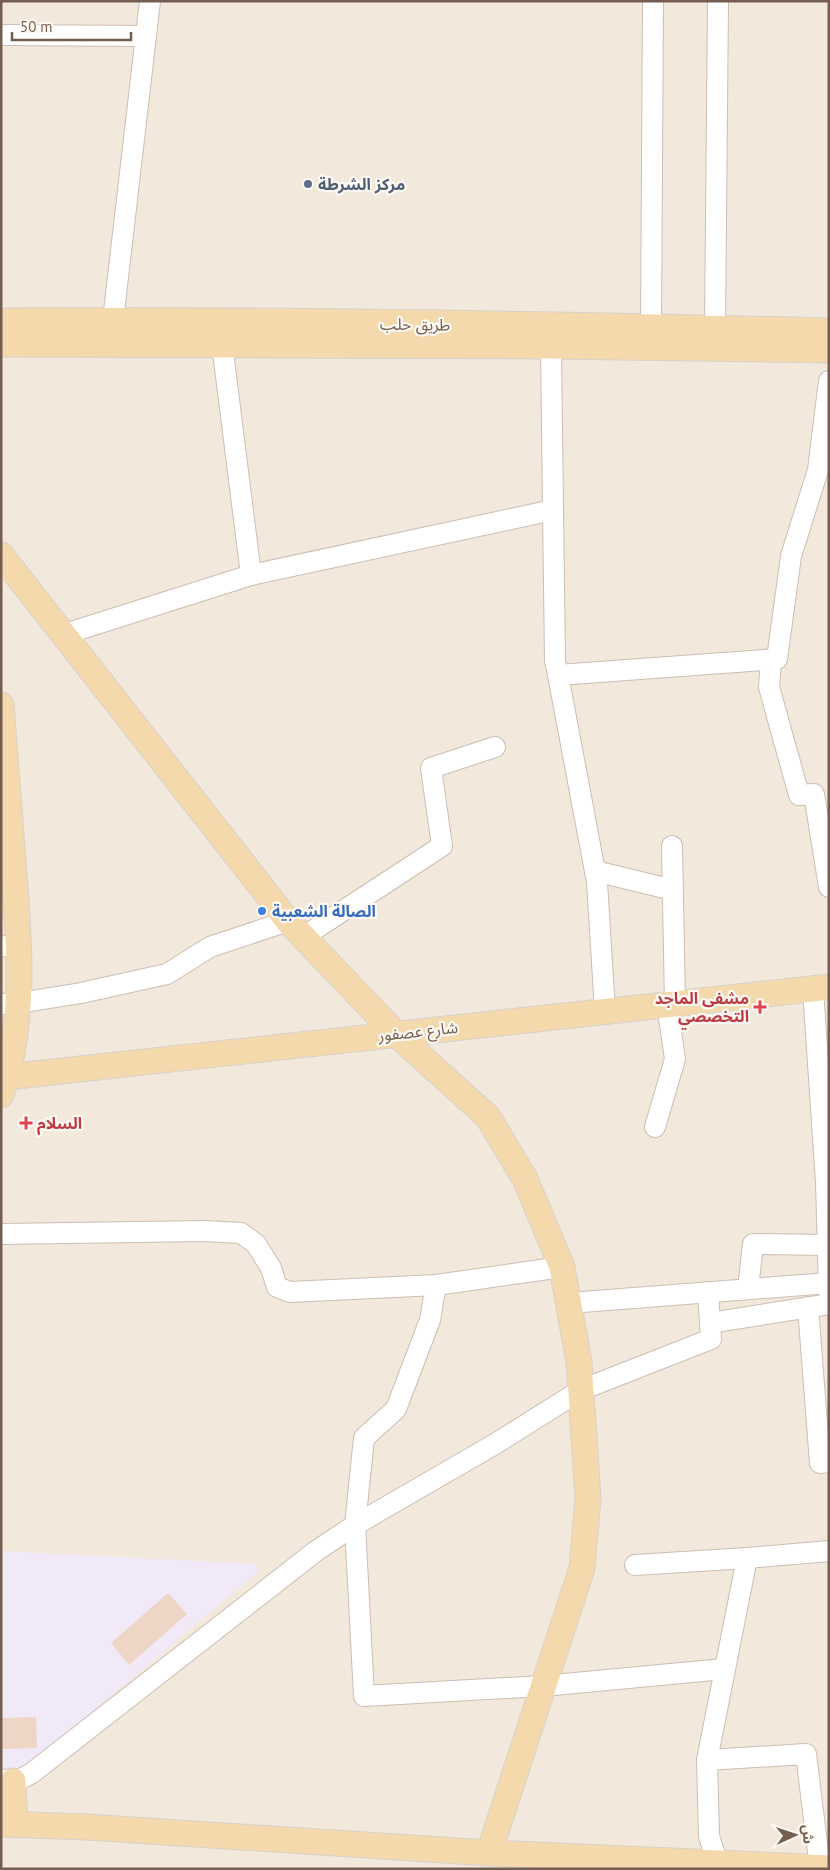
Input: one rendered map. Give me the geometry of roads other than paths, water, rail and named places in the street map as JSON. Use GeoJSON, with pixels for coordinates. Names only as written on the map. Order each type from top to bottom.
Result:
{"type":"FeatureCollection","features":[{"type":"Feature","properties":{"kind":"main road","name":"طريق حلب"},"geometry":{"type":"LineString","coordinates":[[1,321],[113,320],[549,325],[829,331]]}},
{"type":"Feature","properties":{"kind":"main road"},"geometry":{"type":"LineString","coordinates":[[1,344],[551,346],[829,350]]}},
{"type":"Feature","properties":{"kind":"main road"},"geometry":{"type":"LineString","coordinates":[[1,555],[295,929],[396,1034],[488,1117],[525,1179],[562,1267],[579,1362],[581,1390],[588,1498],[582,1568],[486,1861]]}},
{"type":"Feature","properties":{"kind":"main road"},"geometry":{"type":"LineString","coordinates":[[1,705],[11,947],[10,1004],[4,1086]]}},
{"type":"Feature","properties":{"kind":"main road","name":"شارع عصفور"},"geometry":{"type":"LineString","coordinates":[[4,1086],[396,1034],[821,988]]}},
{"type":"Feature","properties":{"kind":"main road"},"geometry":{"type":"LineString","coordinates":[[7,1780],[8,1824],[87,1827],[486,1861],[829,1868]]}},
{"type":"Feature","properties":{"kind":"street"},"geometry":{"type":"LineString","coordinates":[[113,320],[150,1]]}},
{"type":"Feature","properties":{"kind":"street"},"geometry":{"type":"LineString","coordinates":[[651,328],[653,1]]}},
{"type":"Feature","properties":{"kind":"street"},"geometry":{"type":"LineString","coordinates":[[715,328],[718,1]]}},
{"type":"Feature","properties":{"kind":"street"},"geometry":{"type":"LineString","coordinates":[[1,35],[146,36]]}},
{"type":"Feature","properties":{"kind":"street"},"geometry":{"type":"LineString","coordinates":[[222,344],[251,575]]}},
{"type":"Feature","properties":{"kind":"street"},"geometry":{"type":"LineString","coordinates":[[551,346],[555,661],[595,871],[606,1011]]}},
{"type":"Feature","properties":{"kind":"street"},"geometry":{"type":"LineString","coordinates":[[558,675],[777,659],[791,556],[818,470],[829,381]]}},
{"type":"Feature","properties":{"kind":"street"},"geometry":{"type":"LineString","coordinates":[[65,634],[251,575],[553,510]]}},
{"type":"Feature","properties":{"kind":"street"},"geometry":{"type":"LineString","coordinates":[[771,660],[769,687],[799,795],[814,794],[825,839],[829,887]]}},
{"type":"Feature","properties":{"kind":"street"},"geometry":{"type":"LineString","coordinates":[[10,1004],[81,993],[167,974],[210,947],[295,929],[442,846],[431,768],[495,747]]}},
{"type":"Feature","properties":{"kind":"street"},"geometry":{"type":"LineString","coordinates":[[655,1128],[675,1059],[671,1004],[672,846]]}},
{"type":"Feature","properties":{"kind":"street"},"geometry":{"type":"LineString","coordinates":[[595,871],[673,890]]}},
{"type":"Feature","properties":{"kind":"street"},"geometry":{"type":"LineString","coordinates":[[569,1303],[748,1289],[828,1286],[821,988]]}},
{"type":"Feature","properties":{"kind":"street"},"geometry":{"type":"LineString","coordinates":[[1,1234],[205,1231],[241,1233],[256,1244],[271,1268],[277,1287],[290,1292],[436,1285],[562,1267]]}},
{"type":"Feature","properties":{"kind":"street"},"geometry":{"type":"LineString","coordinates":[[748,1289],[754,1244],[827,1245]]}},
{"type":"Feature","properties":{"kind":"street"},"geometry":{"type":"LineString","coordinates":[[436,1285],[430,1320],[396,1409],[364,1438],[355,1525],[364,1696],[543,1686],[724,1669]]}},
{"type":"Feature","properties":{"kind":"street"},"geometry":{"type":"LineString","coordinates":[[708,1292],[711,1331]]}},
{"type":"Feature","properties":{"kind":"street"},"geometry":{"type":"LineString","coordinates":[[7,1780],[21,1779],[32,1773],[316,1552],[355,1525],[495,1444],[581,1390],[711,1331],[829,1304]]}},
{"type":"Feature","properties":{"kind":"street"},"geometry":{"type":"LineString","coordinates":[[808,1308],[820,1463],[829,1462]]}},
{"type":"Feature","properties":{"kind":"street"},"geometry":{"type":"LineString","coordinates":[[635,1565],[829,1551]]}},
{"type":"Feature","properties":{"kind":"street"},"geometry":{"type":"LineString","coordinates":[[725,1866],[709,1836],[707,1760],[747,1558]]}},
{"type":"Feature","properties":{"kind":"street"},"geometry":{"type":"LineString","coordinates":[[707,1760],[806,1754],[821,1808],[820,1868]]}},
{"type":"Feature","properties":{"kind":"place","name":"مركز الشرطة"},"geometry":{"type":"Point","coordinates":[308,184]}},
{"type":"Feature","properties":{"kind":"place","name":"الصالة الشعبية"},"geometry":{"type":"Point","coordinates":[262,911]}},
{"type":"Feature","properties":{"kind":"place","name":"مشفى الماجد التخصصي"},"geometry":{"type":"Point","coordinates":[760,1007]}},
{"type":"Feature","properties":{"kind":"place","name":"السلام"},"geometry":{"type":"Point","coordinates":[26,1123]}}]}
